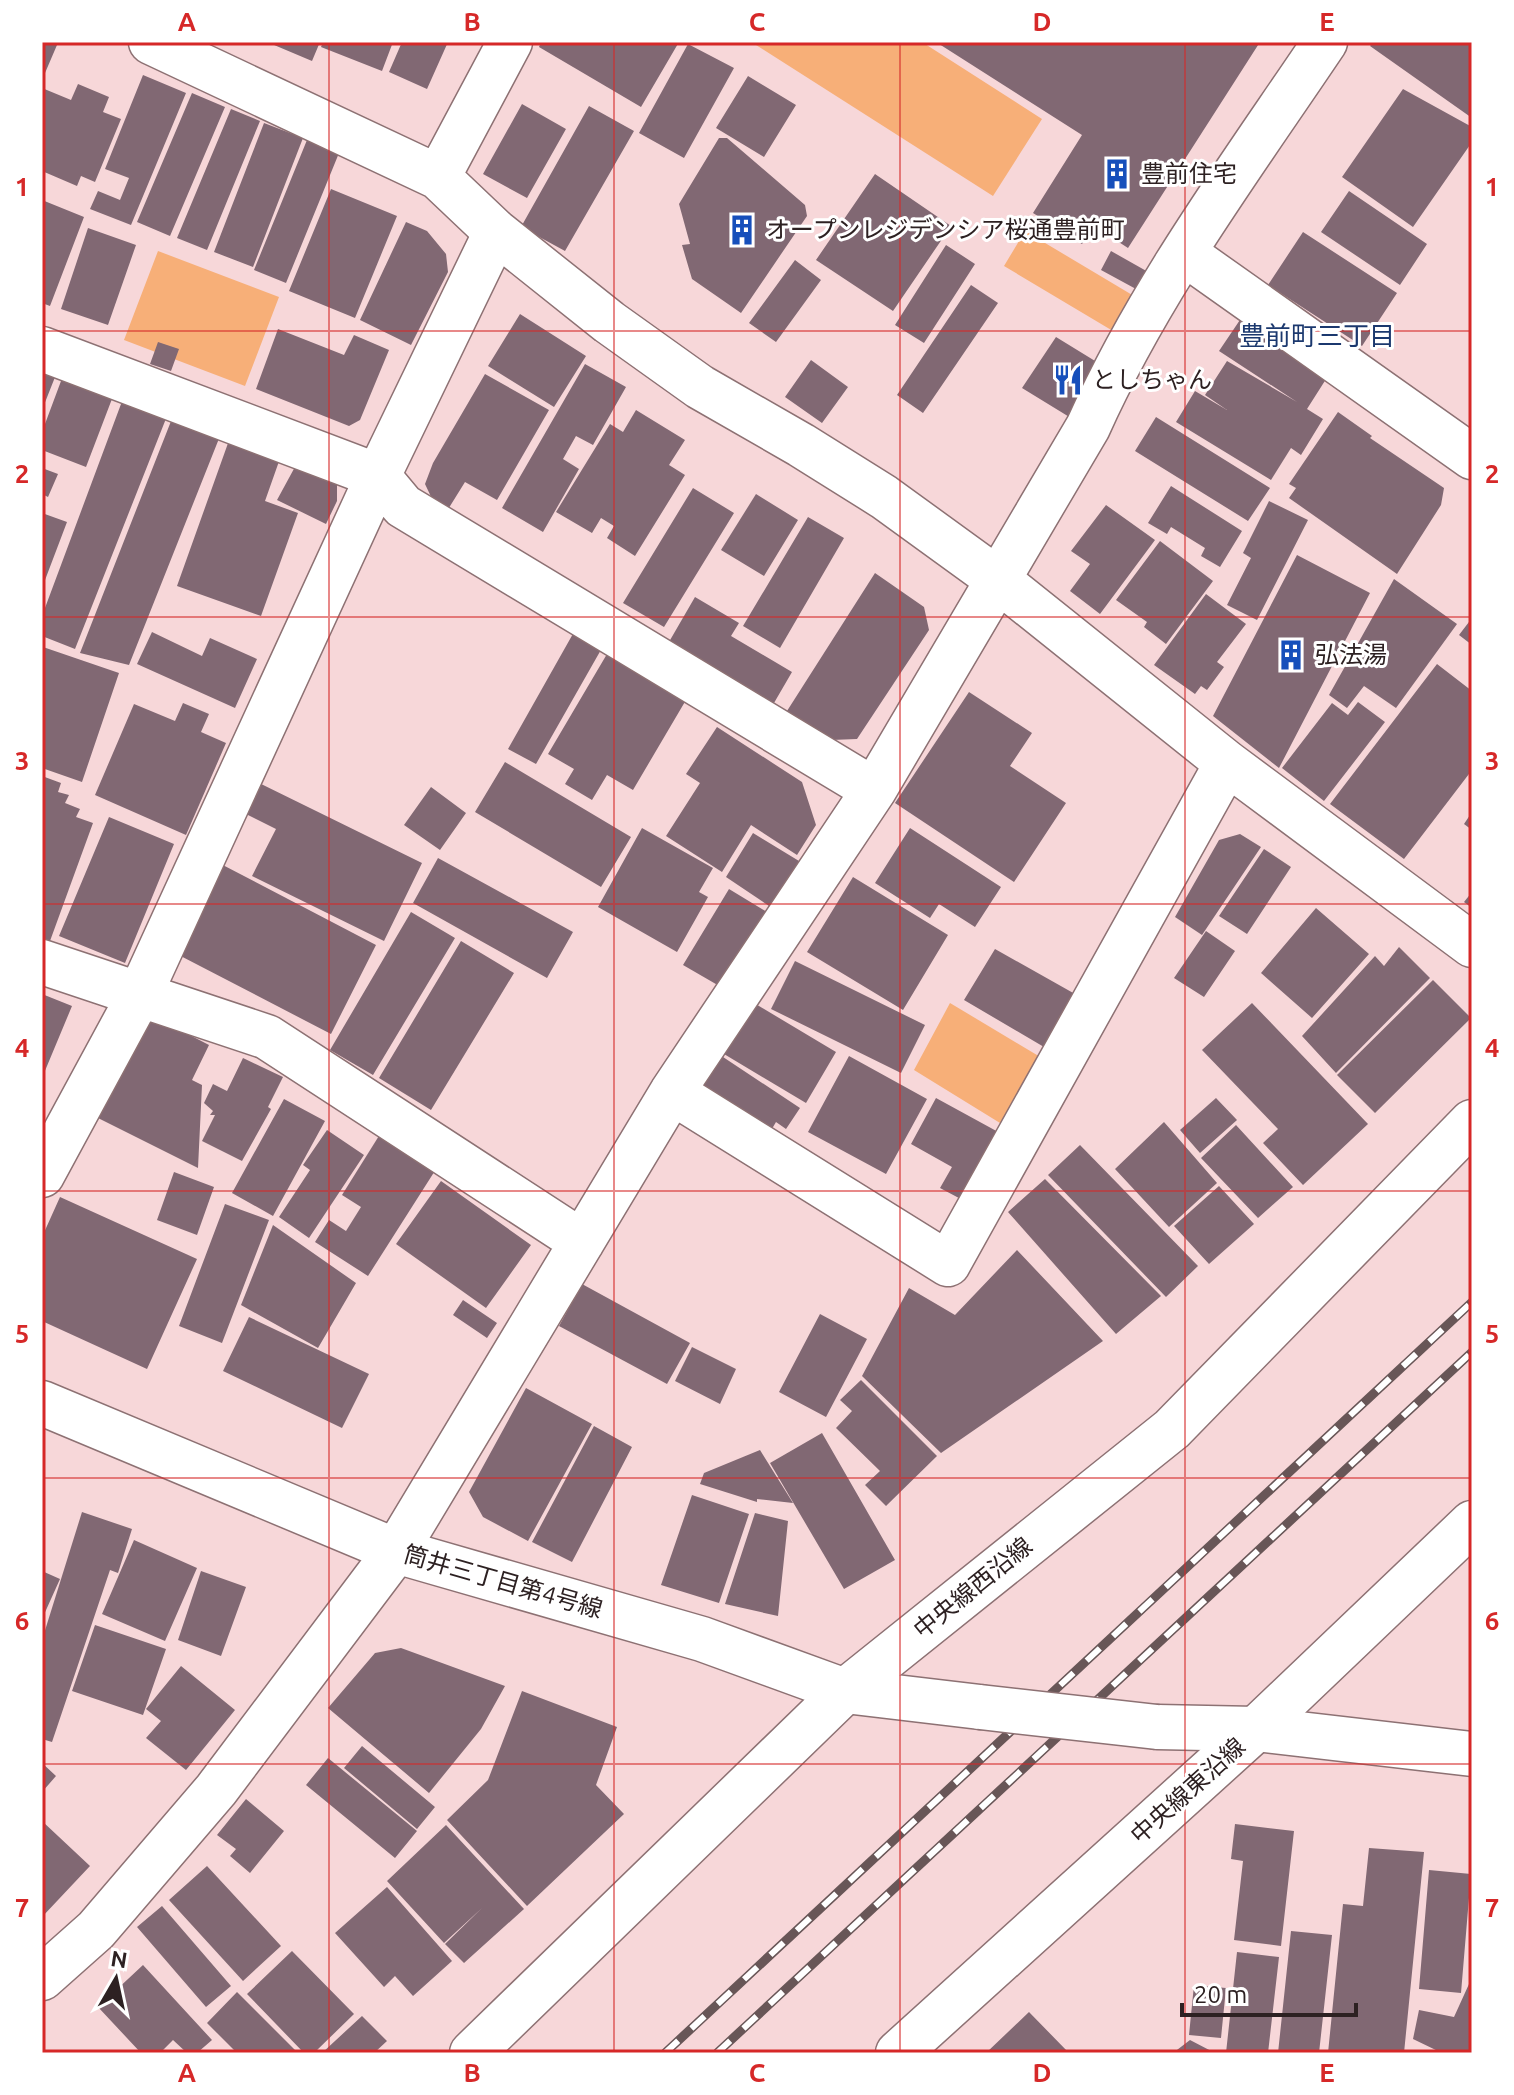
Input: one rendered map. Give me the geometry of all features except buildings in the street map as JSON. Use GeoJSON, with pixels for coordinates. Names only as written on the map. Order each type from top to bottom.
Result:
{"type":"FeatureCollection","features":[{"type":"Feature","properties":{"kind":"street"},"geometry":{"type":"LineString","coordinates":[[151,42],[196,51],[438,177],[496,232],[609,322],[700,387],[884,497],[997,579],[1227,763],[1472,945]]}},
{"type":"Feature","properties":{"kind":"street"},"geometry":{"type":"LineString","coordinates":[[438,177],[510,42]]}},
{"type":"Feature","properties":{"kind":"street"},"geometry":{"type":"LineString","coordinates":[[42,1978],[96,1930],[216,1790],[396,1551],[672,1092],[874,790],[1088,427],[1128,345],[1184,253],[1325,42]]}},
{"type":"Feature","properties":{"kind":"street"},"geometry":{"type":"LineString","coordinates":[[42,1175],[140,994],[378,476],[496,232]]}},
{"type":"Feature","properties":{"kind":"street"},"geometry":{"type":"LineString","coordinates":[[1184,253],[1472,457]]}},
{"type":"Feature","properties":{"kind":"street"},"geometry":{"type":"LineString","coordinates":[[42,349],[378,476],[403,506],[874,790]]}},
{"type":"Feature","properties":{"kind":"street"},"geometry":{"type":"LineString","coordinates":[[672,1092],[948,1264],[1227,763]]}},
{"type":"Feature","properties":{"kind":"street"},"geometry":{"type":"LineString","coordinates":[[42,962],[267,1037],[582,1242]]}},
{"type":"Feature","properties":{"kind":"street","name":"中央線西沿線"},"geometry":{"type":"LineString","coordinates":[[472,2053],[845,1691],[1172,1429],[1472,1122]]}},
{"type":"Feature","properties":{"kind":"street","name":"筒井三丁目第4号線"},"geometry":{"type":"LineString","coordinates":[[42,1403],[396,1551],[702,1639],[845,1691],[1157,1727],[1256,1729],[1472,1754]]}},
{"type":"Feature","properties":{"kind":"street","name":"中央線東沿線"},"geometry":{"type":"LineString","coordinates":[[898,2053],[1256,1729],[1472,1523]]}},
{"type":"Feature","properties":{"kind":"shaded area"},"geometry":{"type":"Polygon","coordinates":[[[758,42],[922,42],[1042,119],[993,196],[756,45],[758,42]]]}},
{"type":"Feature","properties":{"kind":"shaded area"},"geometry":{"type":"Polygon","coordinates":[[[1025,231],[1144,302],[1123,337],[1004,266],[1025,231]]]}},
{"type":"Feature","properties":{"kind":"shaded area"},"geometry":{"type":"Polygon","coordinates":[[[158,251],[279,297],[245,386],[124,340],[158,251]]]}},
{"type":"Feature","properties":{"kind":"shaded area"},"geometry":{"type":"Polygon","coordinates":[[[950,1003],[1052,1064],[1013,1131],[914,1070],[950,1003]]]}},
{"type":"Feature","properties":{"kind":"railway"},"geometry":{"type":"LineString","coordinates":[[665,2053],[1472,1302]]}},
{"type":"Feature","properties":{"kind":"railway"},"geometry":{"type":"LineString","coordinates":[[717,2053],[1472,1352]]}},
{"type":"Feature","properties":{"kind":"place","name":"豊前住宅"},"geometry":{"type":"Point","coordinates":[1117,174]}},
{"type":"Feature","properties":{"kind":"place","name":"オープンレジデンシア桜通豊前町"},"geometry":{"type":"Point","coordinates":[742,230]}},
{"type":"Feature","properties":{"kind":"place","name":"としちゃん"},"geometry":{"type":"Point","coordinates":[1068,380]}},
{"type":"Feature","properties":{"kind":"place","name":"弘法湯"},"geometry":{"type":"Point","coordinates":[1291,655]}},
{"type":"Feature","properties":{"kind":"district","name":"豊前町三丁目"},"geometry":{"type":"Point","coordinates":[1317,336]}}]}
